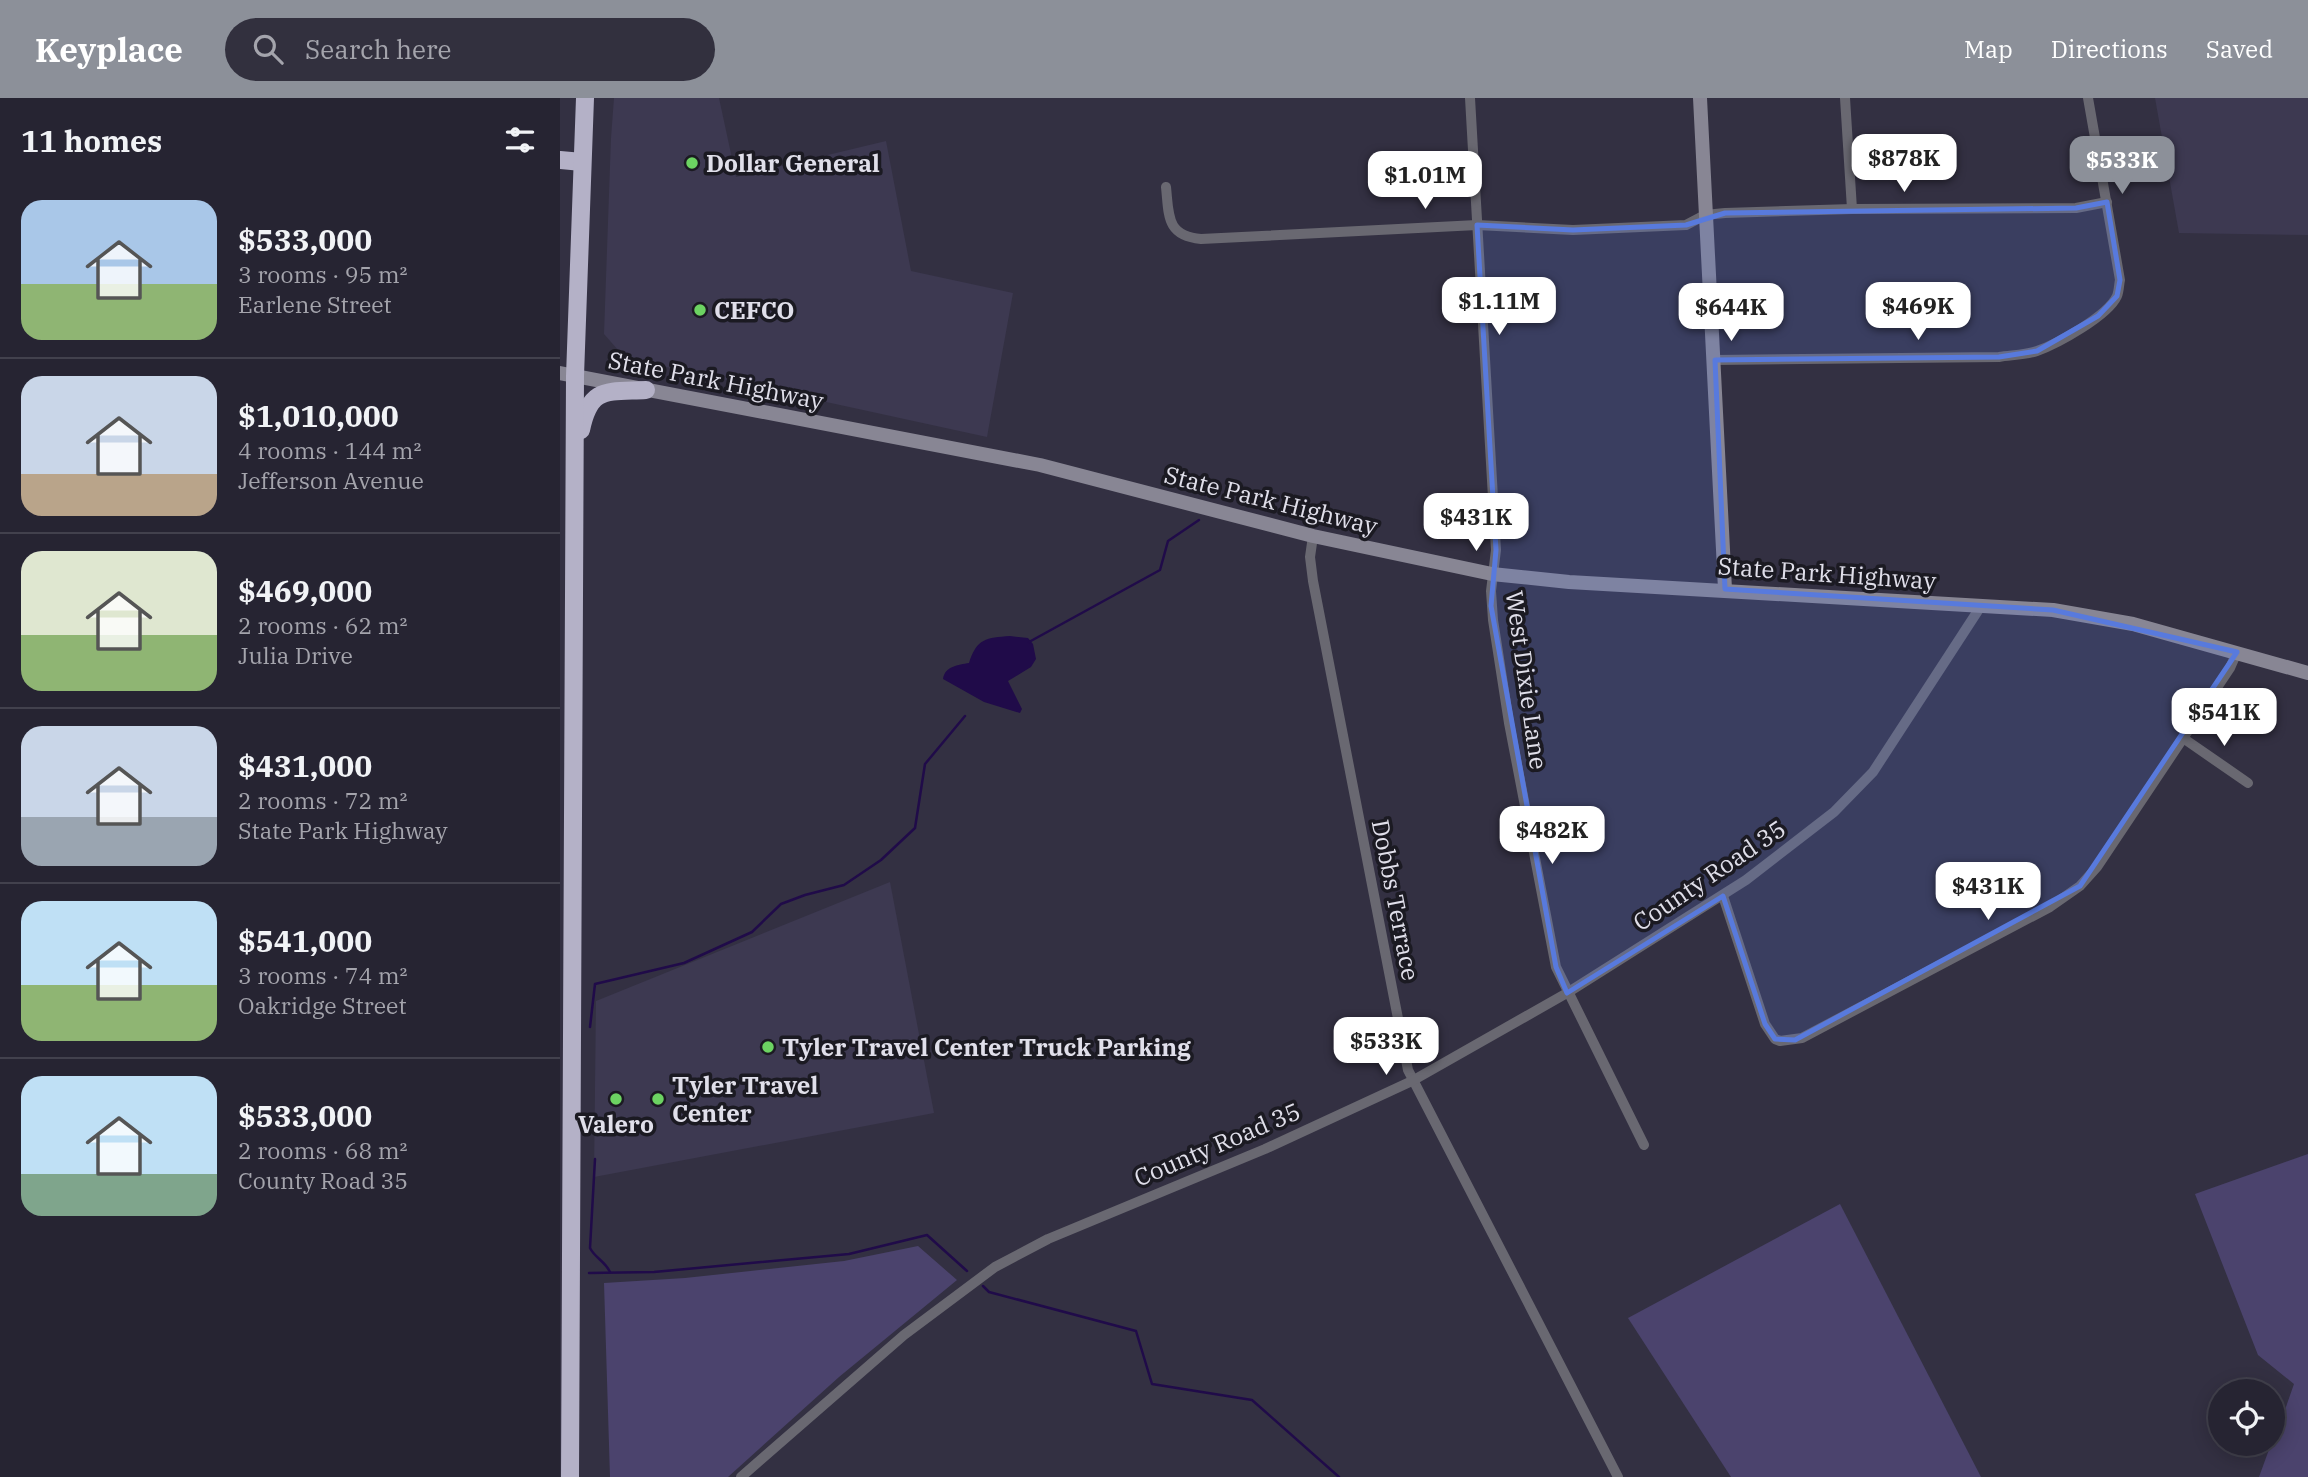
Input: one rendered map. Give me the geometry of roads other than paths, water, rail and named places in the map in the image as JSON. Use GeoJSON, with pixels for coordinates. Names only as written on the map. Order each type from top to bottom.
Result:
{"type":"FeatureCollection","features":[{"type":"Feature","properties":{"kind":"highway"},"geometry":{"type":"LineString","coordinates":[[575,461],[567,375],[585,98]]}},
{"type":"Feature","properties":{"kind":"highway"},"geometry":{"type":"LineString","coordinates":[[560,160],[582,162]]}},
{"type":"Feature","properties":{"kind":"highway"},"geometry":{"type":"LineString","coordinates":[[570,1477],[566,1041],[567,574],[575,461],[584,415],[593,400],[608,393],[646,390]]}},
{"type":"Feature","properties":{"kind":"main road"},"geometry":{"type":"LineString","coordinates":[[1700,98],[1725,589]]}},
{"type":"Feature","properties":{"kind":"main road","name":"State Park Highway"},"geometry":{"type":"LineString","coordinates":[[567,375],[1040,465],[1313,536],[1492,574],[1569,582],[2025,607],[2111,619],[2308,673]]}},
{"type":"Feature","properties":{"kind":"street","name":"West Dixie Lane"},"geometry":{"type":"LineString","coordinates":[[1470,98],[1496,550],[1491,606],[1509,723],[1556,967],[1644,1145]]}},
{"type":"Feature","properties":{"kind":"street"},"geometry":{"type":"LineString","coordinates":[[1845,98],[1852,209]]}},
{"type":"Feature","properties":{"kind":"street"},"geometry":{"type":"LineString","coordinates":[[1715,360],[1999,357],[2037,351],[2098,316],[2117,296],[2120,280],[2088,98]]}},
{"type":"Feature","properties":{"kind":"street"},"geometry":{"type":"LineString","coordinates":[[1166,187],[1169,216],[1174,228],[1181,235],[1191,238],[1234,239],[1387,228],[1477,225],[1573,230],[1686,225],[1705,215],[1852,209],[2076,208],[2107,202]]}},
{"type":"Feature","properties":{"kind":"street","name":"Dobbs Terrace"},"geometry":{"type":"LineString","coordinates":[[1313,536],[1310,556],[1313,581],[1405,1059],[1412,1081],[1618,1477]]}},
{"type":"Feature","properties":{"kind":"street","name":"County Road 35"},"geometry":{"type":"LineString","coordinates":[[741,1477],[904,1335],[1002,1263],[1048,1239],[1265,1149],[1412,1081],[1567,993],[1763,868],[1823,820],[1866,779],[1884,756],[1981,606]]}},
{"type":"Feature","properties":{"kind":"street"},"geometry":{"type":"LineString","coordinates":[[1723,896],[1770,1034],[1780,1041],[1801,1038],[2050,906],[2080,886],[2097,867],[2238,652]]}},
{"type":"Feature","properties":{"kind":"street"},"geometry":{"type":"LineString","coordinates":[[2183,738],[2249,783]]}},
{"type":"Feature","properties":{"kind":"waterway"},"geometry":{"type":"LineString","coordinates":[[1205,477],[1205,495]]}},
{"type":"Feature","properties":{"kind":"waterway"},"geometry":{"type":"LineString","coordinates":[[1029,642],[1160,570],[1168,541],[1199,520]]}},
{"type":"Feature","properties":{"kind":"waterway"},"geometry":{"type":"LineString","coordinates":[[590,1027],[595,984],[684,963],[752,932],[781,904],[844,885],[881,860],[915,828],[925,764],[965,716]]}},
{"type":"Feature","properties":{"kind":"waterway"},"geometry":{"type":"LineString","coordinates":[[595,1159],[590,1248],[610,1272]]}},
{"type":"Feature","properties":{"kind":"waterway"},"geometry":{"type":"LineString","coordinates":[[589,1273],[654,1272],[849,1254],[927,1235],[967,1271]]}},
{"type":"Feature","properties":{"kind":"waterway"},"geometry":{"type":"LineString","coordinates":[[983,1286],[989,1292],[1136,1331],[1152,1384],[1252,1400],[1339,1477]]}},
{"type":"Feature","properties":{"kind":"place","name":"Dollar General"},"geometry":{"type":"Point","coordinates":[692,163]}},
{"type":"Feature","properties":{"kind":"place","name":"CEFCO"},"geometry":{"type":"Point","coordinates":[700,310]}},
{"type":"Feature","properties":{"kind":"place","name":"Tyler Travel Center Truck Parking"},"geometry":{"type":"Point","coordinates":[768,1047]}},
{"type":"Feature","properties":{"kind":"place","name":"Valero"},"geometry":{"type":"Point","coordinates":[616,1099]}},
{"type":"Feature","properties":{"kind":"place","name":"Tyler Travel Center"},"geometry":{"type":"Point","coordinates":[658,1099]}}]}
